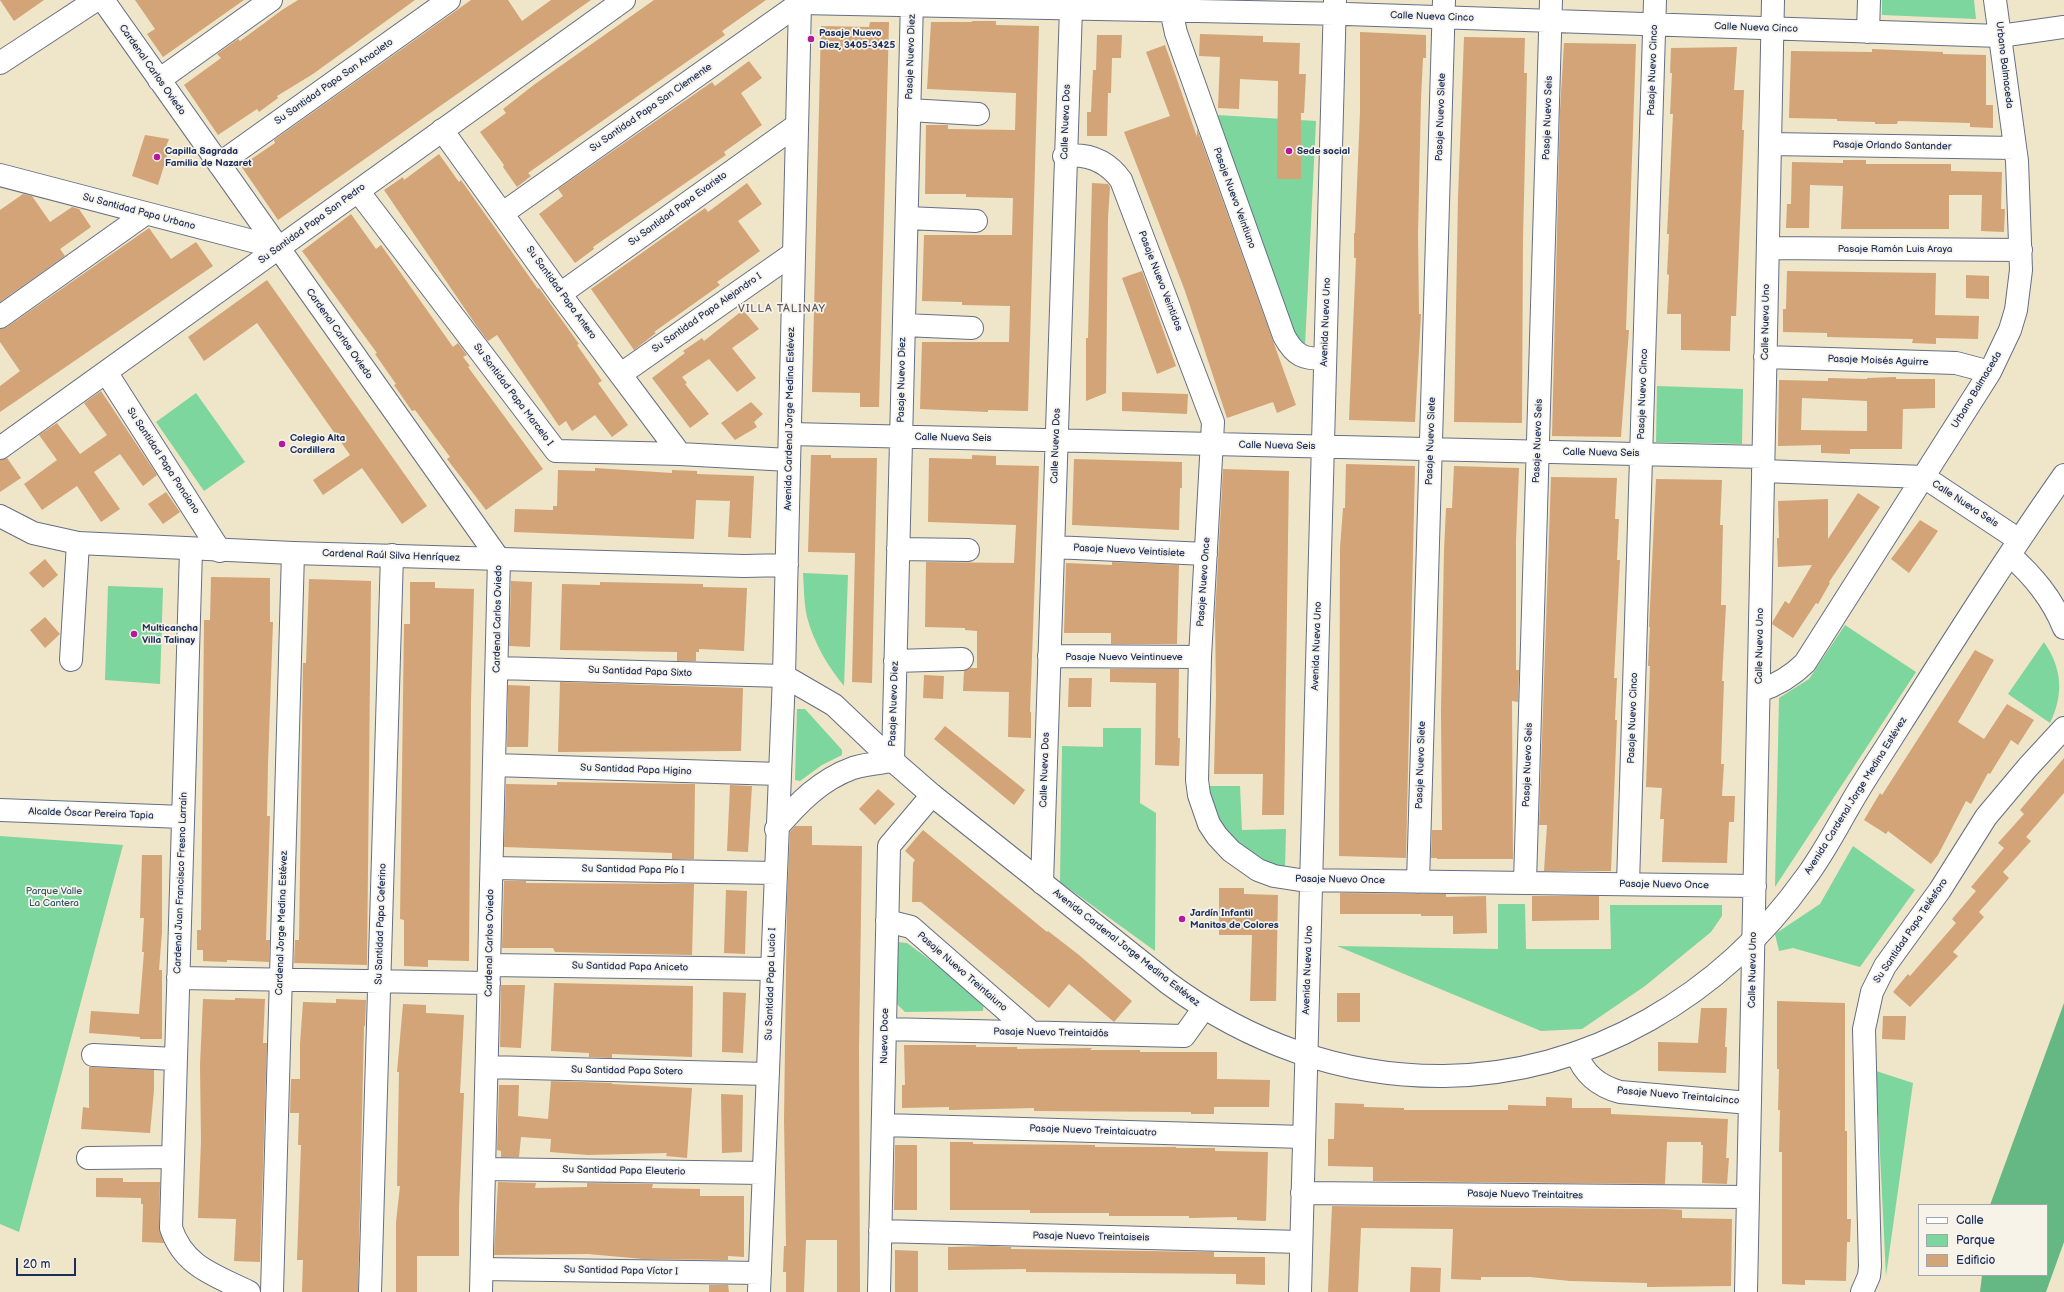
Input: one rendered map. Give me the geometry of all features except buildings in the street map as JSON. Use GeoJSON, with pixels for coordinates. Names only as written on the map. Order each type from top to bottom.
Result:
{"type":"FeatureCollection","features":[{"type":"Feature","properties":{"kind":"street"},"geometry":{"type":"LineString","coordinates":[[0,63],[96,0]]}},
{"type":"Feature","properties":{"kind":"street","name":"Cardenal Carlos Oviedo"},"geometry":{"type":"LineString","coordinates":[[103,0],[499,559],[481,1292]]}},
{"type":"Feature","properties":{"kind":"street"},"geometry":{"type":"LineString","coordinates":[[159,80],[271,0]]}},
{"type":"Feature","properties":{"kind":"street","name":"Su Santidad Papa San Anacleto"},"geometry":{"type":"LineString","coordinates":[[219,164],[449,0]]}},
{"type":"Feature","properties":{"kind":"street","name":"Su Santidad Papa San Pedro"},"geometry":{"type":"LineString","coordinates":[[0,448],[624,0]]}},
{"type":"Feature","properties":{"kind":"street","name":"Pasaje Nuevo Cinco"},"geometry":{"type":"LineString","coordinates":[[1628,884],[1655,0]]}},
{"type":"Feature","properties":{"kind":"street","name":"Calle Nueva Uno"},"geometry":{"type":"LineString","coordinates":[[1746,1292],[1773,0]]}},
{"type":"Feature","properties":{"kind":"street"},"geometry":{"type":"LineString","coordinates":[[1868,32],[1869,0]]}},
{"type":"Feature","properties":{"kind":"street","name":"Urbano Balmaceda"},"geometry":{"type":"LineString","coordinates":[[1759,691],[1773,687],[1787,679],[1805,663],[1990,372],[2004,344],[2016,310],[2021,270],[2017,161],[2014,148],[1995,0]]}},
{"type":"Feature","properties":{"kind":"street","name":"Calle Nueva Cinco"},"geometry":{"type":"LineString","coordinates":[[799,1],[1025,4],[1071,8],[1132,5],[1171,10],[1334,7],[1551,10],[1654,24],[2000,36],[2064,26]]}},
{"type":"Feature","properties":{"kind":"street","name":"Avenida Cardenal Jorge Medina Estévez"},"geometry":{"type":"LineString","coordinates":[[799,1],[784,676],[834,705],[893,761],[932,795],[1168,983],[1204,1008],[1254,1036],[1306,1056],[1365,1070],[1424,1076],[1485,1073],[1546,1062],[1576,1053],[1635,1028],[1672,1007],[1717,974],[1754,940],[1781,910],[1822,854],[1852,802],[1907,714],[2015,547],[2064,475]]}},
{"type":"Feature","properties":{"kind":"street","name":"Su Santidad Papa San Clemente"},"geometry":{"type":"LineString","coordinates":[[503,213],[799,1]]}},
{"type":"Feature","properties":{"kind":"street","name":"Pasaje Nuevo Diez"},"geometry":{"type":"LineString","coordinates":[[893,761],[912,2]]}},
{"type":"Feature","properties":{"kind":"street","name":"Avenida Nueva Uno"},"geometry":{"type":"LineString","coordinates":[[1300,1292],[1334,7]]}},
{"type":"Feature","properties":{"kind":"street","name":"Calle Nueva Dos"},"geometry":{"type":"LineString","coordinates":[[1042,883],[1064,156],[1071,8]]}},
{"type":"Feature","properties":{"kind":"street","name":"Pasaje Nuevo Siete"},"geometry":{"type":"LineString","coordinates":[[1418,882],[1444,9]]}},
{"type":"Feature","properties":{"kind":"street","name":"Pasaje Nuevo Veintiuno"},"geometry":{"type":"LineString","coordinates":[[1171,10],[1176,33],[1284,336],[1290,346],[1298,354],[1308,359],[1325,359]]}},
{"type":"Feature","properties":{"kind":"street","name":"Pasaje Nuevo Seis"},"geometry":{"type":"LineString","coordinates":[[1525,883],[1551,10]]}},
{"type":"Feature","properties":{"kind":"street"},"geometry":{"type":"LineString","coordinates":[[909,110],[978,114]]}},
{"type":"Feature","properties":{"kind":"street","name":"Su Santidad Papa Evaristo"},"geometry":{"type":"LineString","coordinates":[[560,294],[797,125]]}},
{"type":"Feature","properties":{"kind":"street","name":"Su Santidad Papa Antero"},"geometry":{"type":"LineString","coordinates":[[442,130],[560,294],[680,454]]}},
{"type":"Feature","properties":{"kind":"street","name":"Pasaje Orlando Santander"},"geometry":{"type":"LineString","coordinates":[[1770,144],[2014,148]]}},
{"type":"Feature","properties":{"kind":"street","name":"Pasaje Nuevo Veintidos"},"geometry":{"type":"LineString","coordinates":[[1064,156],[1082,156],[1092,158],[1109,167],[1122,180],[1213,422],[1213,444]]}},
{"type":"Feature","properties":{"kind":"street","name":"Su Santidad Papa Urbano"},"geometry":{"type":"LineString","coordinates":[[4,180],[278,248]]}},
{"type":"Feature","properties":{"kind":"street","name":"Su Santidad Papa Marcelo I"},"geometry":{"type":"LineString","coordinates":[[358,191],[556,451],[680,454],[789,460]]}},
{"type":"Feature","properties":{"kind":"street"},"geometry":{"type":"LineString","coordinates":[[0,317],[145,214]]}},
{"type":"Feature","properties":{"kind":"street"},"geometry":{"type":"LineString","coordinates":[[907,218],[976,221]]}},
{"type":"Feature","properties":{"kind":"street","name":"Pasaje Ramón Luis Araya"},"geometry":{"type":"LineString","coordinates":[[1768,248],[2021,250]]}},
{"type":"Feature","properties":{"kind":"street","name":"Su Santidad Papa Alejandro I"},"geometry":{"type":"LineString","coordinates":[[621,374],[794,253]]}},
{"type":"Feature","properties":{"kind":"street"},"geometry":{"type":"LineString","coordinates":[[904,325],[972,328]]}},
{"type":"Feature","properties":{"kind":"street","name":"Pasaje Moisés Aguirre"},"geometry":{"type":"LineString","coordinates":[[1765,357],[1956,363],[1990,372]]}},
{"type":"Feature","properties":{"kind":"street","name":"Su Santidad Papa Ponciano"},"geometry":{"type":"LineString","coordinates":[[106,372],[220,550]]}},
{"type":"Feature","properties":{"kind":"street","name":"Calle Nueva Seis"},"geometry":{"type":"LineString","coordinates":[[790,434],[1641,454],[1924,477],[2015,547]]}},
{"type":"Feature","properties":{"kind":"street","name":"Pasaje Nuevo Once"},"geometry":{"type":"LineString","coordinates":[[1213,444],[1200,657],[1197,780],[1201,802],[1209,824],[1217,836],[1231,851],[1258,870],[1291,879],[1755,886]]}},
{"type":"Feature","properties":{"kind":"street","name":"Cardenal Raúl Silva Henríquez"},"geometry":{"type":"LineString","coordinates":[[0,516],[33,533],[78,543],[191,550],[293,554],[392,555],[744,566],[786,565]]}},
{"type":"Feature","properties":{"kind":"street"},"geometry":{"type":"LineString","coordinates":[[71,660],[78,543]]}},
{"type":"Feature","properties":{"kind":"street"},"geometry":{"type":"LineString","coordinates":[[2015,547],[2051,600],[2064,628]]}},
{"type":"Feature","properties":{"kind":"street","name":"Pasaje Nuevo Veintisiete"},"geometry":{"type":"LineString","coordinates":[[1053,548],[1206,554]]}},
{"type":"Feature","properties":{"kind":"street","name":"Cardenal Juan Francisco Fresno Larraín"},"geometry":{"type":"LineString","coordinates":[[191,550],[170,1215],[171,1228],[175,1241],[189,1260],[199,1267],[249,1292]]}},
{"type":"Feature","properties":{"kind":"street"},"geometry":{"type":"LineString","coordinates":[[898,550],[968,550]]}},
{"type":"Feature","properties":{"kind":"street","name":"Cardenal Jorge Medina Estévez"},"geometry":{"type":"LineString","coordinates":[[272,1292],[293,554]]}},
{"type":"Feature","properties":{"kind":"street","name":"Su Santidad Papa Ceferino"},"geometry":{"type":"LineString","coordinates":[[370,1292],[392,555]]}},
{"type":"Feature","properties":{"kind":"street","name":"Pasaje Nuevo Veintinueve"},"geometry":{"type":"LineString","coordinates":[[1049,656],[1200,657]]}},
{"type":"Feature","properties":{"kind":"street"},"geometry":{"type":"LineString","coordinates":[[895,661],[962,659]]}},
{"type":"Feature","properties":{"kind":"street","name":"Su Santidad Papa Sixto"},"geometry":{"type":"LineString","coordinates":[[497,668],[784,676]]}},
{"type":"Feature","properties":{"kind":"street","name":"Su Santidad Papa Lucio I"},"geometry":{"type":"LineString","coordinates":[[759,1282],[768,1074],[778,774],[784,676]]}},
{"type":"Feature","properties":{"kind":"street","name":"Su Santidad Papa Telésforo"},"geometry":{"type":"LineString","coordinates":[[1862,1292],[1869,1276],[1870,1266],[1864,1029],[1872,992],[1886,966],[1940,890],[1986,817],[2028,766],[2064,728]]}},
{"type":"Feature","properties":{"kind":"street"},"geometry":{"type":"LineString","coordinates":[[776,829],[801,800],[829,780],[854,768],[893,761]]}},
{"type":"Feature","properties":{"kind":"street","name":"Su Santidad Papa Higino"},"geometry":{"type":"LineString","coordinates":[[494,765],[778,774]]}},
{"type":"Feature","properties":{"kind":"street","name":"Nueva Doce"},"geometry":{"type":"LineString","coordinates":[[879,1292],[890,846],[932,795]]}},
{"type":"Feature","properties":{"kind":"street","name":"Alcalde Óscar Pereira Tapia"},"geometry":{"type":"LineString","coordinates":[[0,810],[183,817]]}},
{"type":"Feature","properties":{"kind":"street","name":"Su Santidad Papa Pío I"},"geometry":{"type":"LineString","coordinates":[[492,868],[775,873]]}},
{"type":"Feature","properties":{"kind":"street","name":"Pasaje Nuevo Treintaiuno"},"geometry":{"type":"LineString","coordinates":[[887,922],[911,927],[1031,1032]]}},
{"type":"Feature","properties":{"kind":"street","name":"Su Santidad Papa Aniceto"},"geometry":{"type":"LineString","coordinates":[[178,978],[379,982],[489,974],[771,969]]}},
{"type":"Feature","properties":{"kind":"street","name":"Pasaje Nuevo Treintaidós"},"geometry":{"type":"LineString","coordinates":[[885,1029],[1184,1036],[1204,1008]]}},
{"type":"Feature","properties":{"kind":"street","name":"Pasaje Nuevo Treintaicinco"},"geometry":{"type":"LineString","coordinates":[[1576,1053],[1580,1062],[1591,1078],[1609,1089],[1620,1092],[1750,1103]]}},
{"type":"Feature","properties":{"kind":"street"},"geometry":{"type":"LineString","coordinates":[[93,1055],[176,1059]]}},
{"type":"Feature","properties":{"kind":"street","name":"Su Santidad Papa Sotero"},"geometry":{"type":"LineString","coordinates":[[487,1067],[768,1074]]}},
{"type":"Feature","properties":{"kind":"street","name":"Pasaje Nuevo Treintaicuatro"},"geometry":{"type":"LineString","coordinates":[[883,1125],[1304,1137]]}},
{"type":"Feature","properties":{"kind":"street"},"geometry":{"type":"LineString","coordinates":[[88,1158],[172,1157]]}},
{"type":"Feature","properties":{"kind":"street","name":"Su Santidad Papa Eleuterio"},"geometry":{"type":"LineString","coordinates":[[484,1169],[764,1173]]}},
{"type":"Feature","properties":{"kind":"street","name":"Pasaje Nuevo Treintaitres"},"geometry":{"type":"LineString","coordinates":[[1302,1193],[1748,1197]]}},
{"type":"Feature","properties":{"kind":"street","name":"Pasaje Nuevo Treintaiseis"},"geometry":{"type":"LineString","coordinates":[[880,1231],[1301,1242]]}},
{"type":"Feature","properties":{"kind":"street","name":"Su Santidad Papa Víctor I"},"geometry":{"type":"LineString","coordinates":[[482,1269],[759,1282]]}},
{"type":"Feature","properties":{"kind":"green space"},"geometry":{"type":"Polygon","coordinates":[[[1882,0],[1974,0],[1976,19],[1882,15],[1882,0]]]}},
{"type":"Feature","properties":{"kind":"green space"},"geometry":{"type":"Polygon","coordinates":[[[1217,115],[1316,121],[1305,346],[1293,331],[1217,115]]]}},
{"type":"Feature","properties":{"kind":"green space"},"geometry":{"type":"Polygon","coordinates":[[[1657,386],[1743,389],[1742,444],[1656,442],[1657,386]]]}},
{"type":"Feature","properties":{"kind":"green space"},"geometry":{"type":"Polygon","coordinates":[[[196,393],[245,462],[204,491],[156,422],[196,393]]]}},
{"type":"Feature","properties":{"kind":"green space"},"geometry":{"type":"Polygon","coordinates":[[[803,573],[848,575],[844,686],[832,671],[813,635],[805,606],[803,573]]]}},
{"type":"Feature","properties":{"kind":"green space","name":"Multicancha Villa Talinay"},"geometry":{"type":"Polygon","coordinates":[[[108,586],[163,588],[160,684],[105,680],[108,586]]]}},
{"type":"Feature","properties":{"kind":"green space"},"geometry":{"type":"Polygon","coordinates":[[[1845,625],[1916,672],[1775,887],[1779,698],[1809,679],[1845,625]]]}},
{"type":"Feature","properties":{"kind":"green space"},"geometry":{"type":"Polygon","coordinates":[[[2044,642],[2058,671],[2059,681],[2058,702],[2050,723],[2008,694],[2044,642]]]}},
{"type":"Feature","properties":{"kind":"green space"},"geometry":{"type":"Polygon","coordinates":[[[797,709],[805,709],[842,750],[842,755],[822,765],[800,781],[795,780],[797,709]]]}},
{"type":"Feature","properties":{"kind":"green space"},"geometry":{"type":"Polygon","coordinates":[[[1103,728],[1141,728],[1140,803],[1156,813],[1155,951],[1060,882],[1062,746],[1103,747],[1103,728]]]}},
{"type":"Feature","properties":{"kind":"green space"},"geometry":{"type":"Polygon","coordinates":[[[1207,786],[1240,786],[1242,830],[1286,829],[1285,868],[1273,865],[1244,851],[1217,820],[1207,786]]]}},
{"type":"Feature","properties":{"kind":"green space","name":"Parque Valle La Cantera"},"geometry":{"type":"Polygon","coordinates":[[[0,836],[123,845],[19,1232],[0,1224],[0,836]]]}},
{"type":"Feature","properties":{"kind":"green space"},"geometry":{"type":"Polygon","coordinates":[[[1853,846],[1915,890],[1860,967],[1793,948],[1779,951],[1775,934],[1820,904],[1853,846]]]}},
{"type":"Feature","properties":{"kind":"green space"},"geometry":{"type":"Polygon","coordinates":[[[1498,904],[1525,904],[1526,949],[1611,949],[1610,905],[1722,905],[1722,916],[1711,932],[1645,986],[1582,1029],[1541,1031],[1337,946],[1498,949],[1498,904]]]}},
{"type":"Feature","properties":{"kind":"green space"},"geometry":{"type":"Polygon","coordinates":[[[896,942],[907,943],[984,1000],[983,1011],[905,1012],[896,1003],[896,942]]]}},
{"type":"Feature","properties":{"kind":"green space"},"geometry":{"type":"Polygon","coordinates":[[[2064,1003],[2064,1242],[2046,1292],[1980,1292],[1982,1276],[2048,1276],[2048,1204],[1990,1204],[2064,1003]]]}},
{"type":"Feature","properties":{"kind":"green space"},"geometry":{"type":"Polygon","coordinates":[[[1876,1071],[1913,1083],[1886,1276],[1876,1071]]]}},
{"type":"Feature","properties":{"kind":"place","name":"Pasaje Nuevo Diez, 3405-3425"},"geometry":{"type":"Point","coordinates":[811,39]}},
{"type":"Feature","properties":{"kind":"place","name":"Sede social"},"geometry":{"type":"Point","coordinates":[1289,151]}},
{"type":"Feature","properties":{"kind":"place","name":"Capilla Sagrada Familia de Nazaret"},"geometry":{"type":"Point","coordinates":[157,157]}},
{"type":"Feature","properties":{"kind":"place","name":"Colegio Alta Cordillera"},"geometry":{"type":"Point","coordinates":[282,444]}},
{"type":"Feature","properties":{"kind":"place","name":"Multicancha Villa Talinay"},"geometry":{"type":"Point","coordinates":[134,634]}},
{"type":"Feature","properties":{"kind":"place","name":"Jardín Infantil Manitos de Colores"},"geometry":{"type":"Point","coordinates":[1182,919]}},
{"type":"Feature","properties":{"kind":"district","name":"VILLA TALINAY"},"geometry":{"type":"Point","coordinates":[782,309]}}]}
